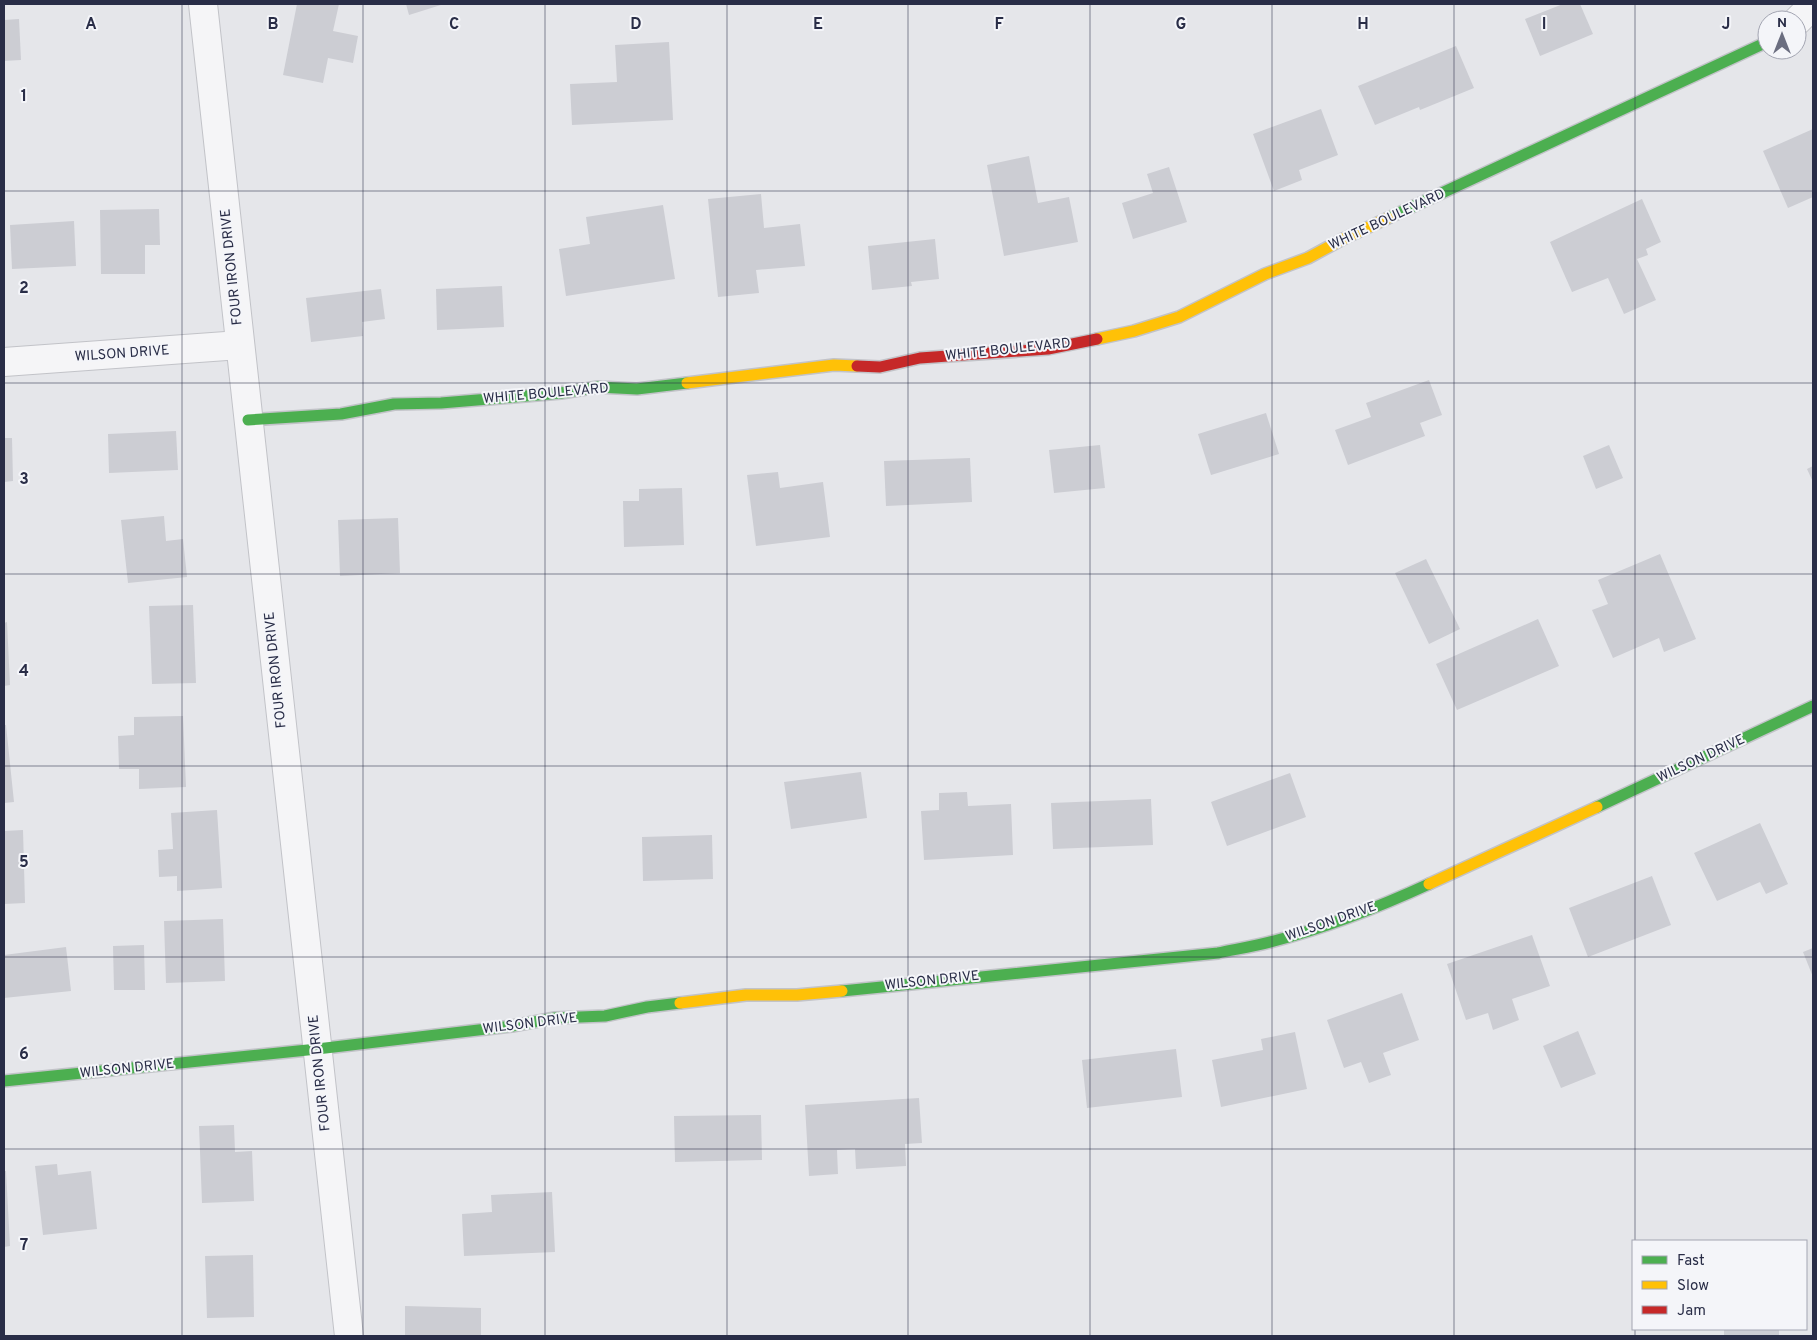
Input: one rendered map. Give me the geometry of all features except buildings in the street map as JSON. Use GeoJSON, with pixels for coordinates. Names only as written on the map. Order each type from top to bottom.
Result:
{"type":"FeatureCollection","features":[{"type":"Feature","properties":{"kind":"street","name":"FOUR IRON DRIVE"},"geometry":{"type":"LineString","coordinates":[[203,4],[349,1336]]}},
{"type":"Feature","properties":{"kind":"street","name":"WHITE BOULEVARD"},"geometry":{"type":"LineString","coordinates":[[248,420],[342,414],[394,404],[441,403],[562,393],[598,387],[637,389],[834,365],[880,368],[920,358],[1048,348],[1134,331],[1179,317],[1265,274],[1308,258],[1343,239],[1757,47]]}},
{"type":"Feature","properties":{"kind":"street","name":"WILSON DRIVE"},"geometry":{"type":"LineString","coordinates":[[4,362],[240,346]]}},
{"type":"Feature","properties":{"kind":"street","name":"WILSON DRIVE"},"geometry":{"type":"LineString","coordinates":[[4,1081],[317,1049],[512,1026],[555,1018],[604,1016],[647,1007],[746,996],[796,996],[1218,952],[1274,941],[1336,922],[1436,882],[1491,854],[1550,829],[1813,706]]}},
{"type":"Feature","properties":{"kind":"traffic: fast"},"geometry":{"type":"LineString","coordinates":[[1388,218],[1757,47]]}},
{"type":"Feature","properties":{"kind":"traffic: fast"},"geometry":{"type":"LineString","coordinates":[[248,420],[341,414],[394,404],[441,403],[561,393],[598,387],[637,389],[687,383]]}},
{"type":"Feature","properties":{"kind":"traffic: fast"},"geometry":{"type":"LineString","coordinates":[[1597,807],[1813,706]]}},
{"type":"Feature","properties":{"kind":"traffic: fast"},"geometry":{"type":"LineString","coordinates":[[842,991],[1218,953],[1267,943],[1334,923],[1429,884]]}},
{"type":"Feature","properties":{"kind":"traffic: fast"},"geometry":{"type":"LineString","coordinates":[[4,1081],[317,1049],[512,1026],[555,1018],[605,1016],[647,1007],[680,1003]]}},
{"type":"Feature","properties":{"kind":"traffic: slow"},"geometry":{"type":"LineString","coordinates":[[1097,339],[1134,331],[1179,317],[1265,274],[1308,258],[1388,218]]}},
{"type":"Feature","properties":{"kind":"traffic: slow"},"geometry":{"type":"LineString","coordinates":[[687,383],[834,365],[857,366]]}},
{"type":"Feature","properties":{"kind":"traffic: slow"},"geometry":{"type":"LineString","coordinates":[[1429,884],[1597,807]]}},
{"type":"Feature","properties":{"kind":"traffic: slow"},"geometry":{"type":"LineString","coordinates":[[680,1003],[746,995],[797,995],[842,991]]}},
{"type":"Feature","properties":{"kind":"traffic: jam"},"geometry":{"type":"LineString","coordinates":[[857,366],[880,367],[920,358],[1048,349],[1097,339]]}}]}
